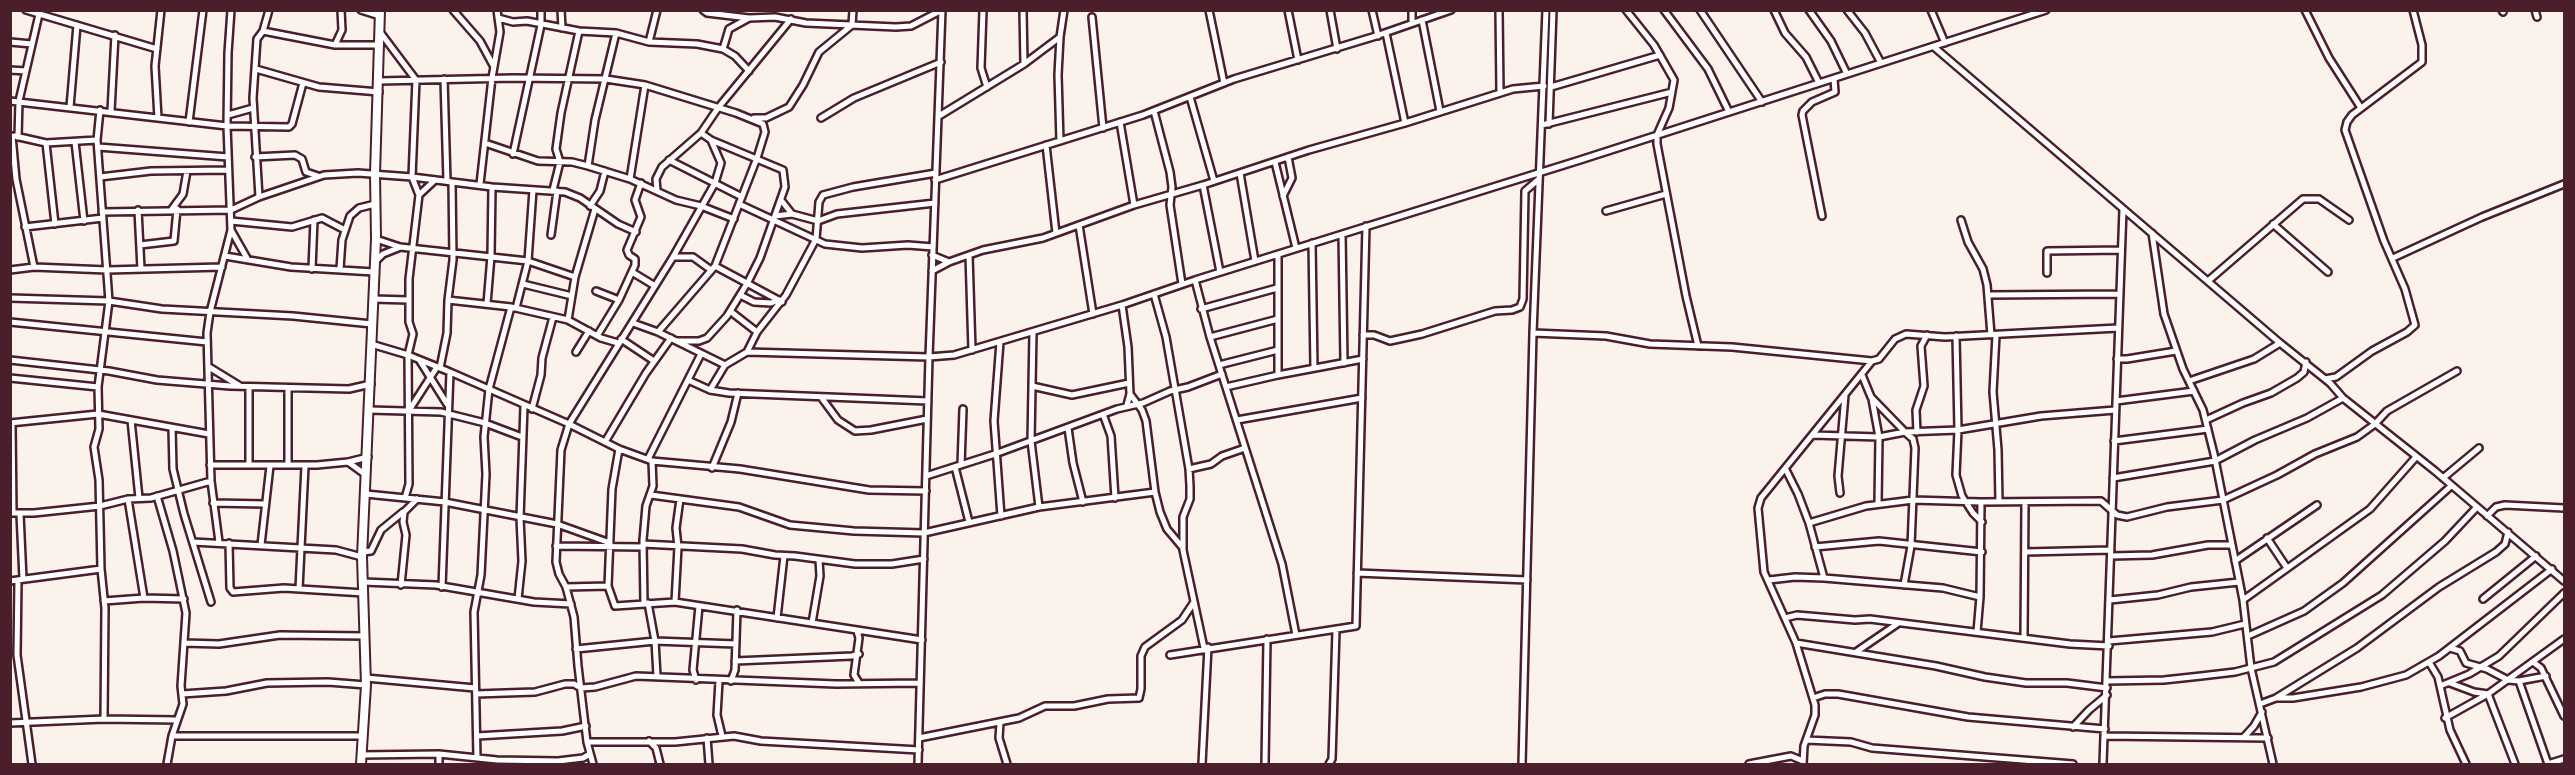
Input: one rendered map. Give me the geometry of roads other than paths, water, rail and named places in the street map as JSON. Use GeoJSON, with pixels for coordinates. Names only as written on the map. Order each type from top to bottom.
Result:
{"type":"FeatureCollection","features":[{"type":"Feature","properties":{"kind":"street"},"geometry":{"type":"LineString","coordinates":[[26,10],[157,49]]}},
{"type":"Feature","properties":{"kind":"street"},"geometry":{"type":"LineString","coordinates":[[158,118],[155,74],[161,10]]}},
{"type":"Feature","properties":{"kind":"street"},"geometry":{"type":"LineString","coordinates":[[189,122],[203,10]]}},
{"type":"Feature","properties":{"kind":"street"},"geometry":{"type":"LineString","coordinates":[[219,542],[210,465],[210,383],[207,342],[210,312],[231,230],[227,126],[231,10]]}},
{"type":"Feature","properties":{"kind":"street"},"geometry":{"type":"LineString","coordinates":[[259,197],[253,108],[257,39],[263,31],[269,10]]}},
{"type":"Feature","properties":{"kind":"street"},"geometry":{"type":"LineString","coordinates":[[335,45],[342,30],[341,10]]}},
{"type":"Feature","properties":{"kind":"street"},"geometry":{"type":"LineString","coordinates":[[361,10],[380,13],[375,174],[376,239],[362,554],[366,681],[361,765]]}},
{"type":"Feature","properties":{"kind":"street"},"geometry":{"type":"LineString","coordinates":[[453,10],[480,40],[493,67]]}},
{"type":"Feature","properties":{"kind":"street"},"geometry":{"type":"LineString","coordinates":[[480,184],[493,67],[500,32],[496,10]]}},
{"type":"Feature","properties":{"kind":"street"},"geometry":{"type":"LineString","coordinates":[[513,154],[531,78],[541,25],[541,10]]}},
{"type":"Feature","properties":{"kind":"street"},"geometry":{"type":"LineString","coordinates":[[561,10],[562,28]]}},
{"type":"Feature","properties":{"kind":"street"},"geometry":{"type":"LineString","coordinates":[[649,42],[657,10]]}},
{"type":"Feature","properties":{"kind":"street"},"geometry":{"type":"LineString","coordinates":[[704,10],[707,13],[737,13],[749,18]]}},
{"type":"Feature","properties":{"kind":"street"},"geometry":{"type":"LineString","coordinates":[[753,118],[766,118],[789,107],[819,52],[852,25],[853,10]]}},
{"type":"Feature","properties":{"kind":"street"},"geometry":{"type":"LineString","coordinates":[[723,49],[729,29],[749,18],[775,14],[806,23],[904,27],[942,10],[932,255],[918,765]]}},
{"type":"Feature","properties":{"kind":"street"},"geometry":{"type":"LineString","coordinates":[[983,10],[981,68],[987,87]]}},
{"type":"Feature","properties":{"kind":"street"},"geometry":{"type":"LineString","coordinates":[[1023,10],[1024,64]]}},
{"type":"Feature","properties":{"kind":"street"},"geometry":{"type":"LineString","coordinates":[[1059,141],[1060,37],[1064,10]]}},
{"type":"Feature","properties":{"kind":"street"},"geometry":{"type":"LineString","coordinates":[[1209,10],[1224,83]]}},
{"type":"Feature","properties":{"kind":"street"},"geometry":{"type":"LineString","coordinates":[[1288,10],[1298,60]]}},
{"type":"Feature","properties":{"kind":"street"},"geometry":{"type":"LineString","coordinates":[[1330,10],[1337,49]]}},
{"type":"Feature","properties":{"kind":"street"},"geometry":{"type":"LineString","coordinates":[[1372,10],[1378,36]]}},
{"type":"Feature","properties":{"kind":"street"},"geometry":{"type":"LineString","coordinates":[[1412,10],[1412,23]]}},
{"type":"Feature","properties":{"kind":"street"},"geometry":{"type":"LineString","coordinates":[[935,180],[1120,123],[1224,83],[1378,36],[1451,10]]}},
{"type":"Feature","properties":{"kind":"street"},"geometry":{"type":"LineString","coordinates":[[1498,10],[1500,93]]}},
{"type":"Feature","properties":{"kind":"street"},"geometry":{"type":"LineString","coordinates":[[1522,765],[1533,333],[1546,10]]}},
{"type":"Feature","properties":{"kind":"street"},"geometry":{"type":"LineString","coordinates":[[1549,124],[1553,10]]}},
{"type":"Feature","properties":{"kind":"street"},"geometry":{"type":"LineString","coordinates":[[1626,10],[1673,76],[1672,92],[1664,123],[1657,135],[1666,194],[1698,346]]}},
{"type":"Feature","properties":{"kind":"street"},"geometry":{"type":"LineString","coordinates":[[1664,10],[1708,69],[1729,112]]}},
{"type":"Feature","properties":{"kind":"street"},"geometry":{"type":"LineString","coordinates":[[1700,10],[1762,102]]}},
{"type":"Feature","properties":{"kind":"street"},"geometry":{"type":"LineString","coordinates":[[1774,10],[1785,33],[1806,57],[1819,83]]}},
{"type":"Feature","properties":{"kind":"street"},"geometry":{"type":"LineString","coordinates":[[1809,10],[1832,41],[1847,74]]}},
{"type":"Feature","properties":{"kind":"street"},"geometry":{"type":"LineString","coordinates":[[1847,10],[1865,33],[1881,63]]}},
{"type":"Feature","properties":{"kind":"street"},"geometry":{"type":"LineString","coordinates":[[1931,10],[1945,43]]}},
{"type":"Feature","properties":{"kind":"street"},"geometry":{"type":"LineString","coordinates":[[710,390],[725,365],[747,352],[949,357],[1122,305],[2046,10]]}},
{"type":"Feature","properties":{"kind":"street"},"geometry":{"type":"LineString","coordinates":[[2305,10],[2329,58],[2361,108]]}},
{"type":"Feature","properties":{"kind":"street"},"geometry":{"type":"LineString","coordinates":[[2325,379],[2336,377],[2372,351],[2414,327],[2405,289],[2384,241],[2346,134],[2346,123],[2361,108],[2422,62],[2422,45],[2413,10]]}},
{"type":"Feature","properties":{"kind":"street"},"geometry":{"type":"LineString","coordinates":[[34,267],[16,179],[14,136],[39,12]]}},
{"type":"Feature","properties":{"kind":"street"},"geometry":{"type":"LineString","coordinates":[[1092,17],[1103,128]]}},
{"type":"Feature","properties":{"kind":"street"},"geometry":{"type":"LineString","coordinates":[[498,18],[513,22],[527,21],[562,28],[616,33],[649,42],[697,44],[723,49],[735,56],[749,71]]}},
{"type":"Feature","properties":{"kind":"street"},"geometry":{"type":"LineString","coordinates":[[648,186],[656,180],[662,167],[669,160],[701,133],[718,108],[790,19]]}},
{"type":"Feature","properties":{"kind":"street"},"geometry":{"type":"LineString","coordinates":[[1422,20],[1440,111]]}},
{"type":"Feature","properties":{"kind":"street"},"geometry":{"type":"LineString","coordinates":[[70,107],[77,25]]}},
{"type":"Feature","properties":{"kind":"street"},"geometry":{"type":"LineString","coordinates":[[551,235],[560,162],[555,149],[579,30]]}},
{"type":"Feature","properties":{"kind":"street"},"geometry":{"type":"LineString","coordinates":[[263,31],[335,45],[380,45]]}},
{"type":"Feature","properties":{"kind":"street"},"geometry":{"type":"LineString","coordinates":[[380,32],[416,80],[412,177],[419,195],[411,249],[408,300],[409,322],[413,334],[408,355],[408,484],[405,498]]}},
{"type":"Feature","properties":{"kind":"street"},"geometry":{"type":"LineString","coordinates":[[588,166],[595,120],[616,33]]}},
{"type":"Feature","properties":{"kind":"street"},"geometry":{"type":"LineString","coordinates":[[1386,33],[1406,123]]}},
{"type":"Feature","properties":{"kind":"street"},"geometry":{"type":"LineString","coordinates":[[111,111],[115,35]]}},
{"type":"Feature","properties":{"kind":"street"},"geometry":{"type":"LineString","coordinates":[[939,116],[1024,64],[1060,37]]}},
{"type":"Feature","properties":{"kind":"street"},"geometry":{"type":"LineString","coordinates":[[10,42],[32,44]]}},
{"type":"Feature","properties":{"kind":"street"},"geometry":{"type":"LineString","coordinates":[[1934,46],[2280,343],[2306,362],[2343,398],[2565,580]]}},
{"type":"Feature","properties":{"kind":"street"},"geometry":{"type":"LineString","coordinates":[[1551,87],[1660,55]]}},
{"type":"Feature","properties":{"kind":"street"},"geometry":{"type":"LineString","coordinates":[[821,118],[854,98],[941,62]]}},
{"type":"Feature","properties":{"kind":"street"},"geometry":{"type":"LineString","coordinates":[[256,69],[319,87],[379,92]]}},
{"type":"Feature","properties":{"kind":"street"},"geometry":{"type":"LineString","coordinates":[[10,70],[26,71]]}},
{"type":"Feature","properties":{"kind":"street"},"geometry":{"type":"LineString","coordinates":[[379,81],[568,77],[606,79],[645,85],[753,118],[762,123],[765,127],[757,159],[713,268],[660,333]]}},
{"type":"Feature","properties":{"kind":"street"},"geometry":{"type":"LineString","coordinates":[[1822,216],[1802,116],[1803,111],[1812,102],[1835,92],[1834,79]]}},
{"type":"Feature","properties":{"kind":"street"},"geometry":{"type":"LineString","coordinates":[[409,411],[439,367],[447,333],[453,252],[444,80]]}},
{"type":"Feature","properties":{"kind":"street"},"geometry":{"type":"LineString","coordinates":[[10,101],[227,126],[254,128],[291,126],[303,83]]}},
{"type":"Feature","properties":{"kind":"street"},"geometry":{"type":"LineString","coordinates":[[630,179],[645,85]]}},
{"type":"Feature","properties":{"kind":"street"},"geometry":{"type":"LineString","coordinates":[[932,271],[949,262],[993,247],[1024,243],[1134,205],[1440,111],[1524,87],[1544,86]]}},
{"type":"Feature","properties":{"kind":"street"},"geometry":{"type":"LineString","coordinates":[[1542,125],[1672,92]]}},
{"type":"Feature","properties":{"kind":"street"},"geometry":{"type":"LineString","coordinates":[[1191,97],[1214,181]]}},
{"type":"Feature","properties":{"kind":"street"},"geometry":{"type":"LineString","coordinates":[[228,115],[253,108]]}},
{"type":"Feature","properties":{"kind":"street"},"geometry":{"type":"LineString","coordinates":[[100,110],[97,143],[109,301],[98,387],[99,429],[94,447],[100,506],[100,569],[104,601],[105,719]]}},
{"type":"Feature","properties":{"kind":"street"},"geometry":{"type":"LineString","coordinates":[[1154,111],[1170,172],[1172,194],[1170,205],[1182,285]]}},
{"type":"Feature","properties":{"kind":"street"},"geometry":{"type":"LineString","coordinates":[[1120,123],[1134,205]]}},
{"type":"Feature","properties":{"kind":"street"},"geometry":{"type":"LineString","coordinates":[[605,442],[665,346],[674,340],[699,341],[710,336],[730,311],[748,282],[781,200],[785,185],[783,170],[711,140],[701,133]]}},
{"type":"Feature","properties":{"kind":"street"},"geometry":{"type":"LineString","coordinates":[[14,136],[46,143],[97,143],[228,157]]}},
{"type":"Feature","properties":{"kind":"street"},"geometry":{"type":"LineString","coordinates":[[593,764],[587,742],[571,604],[566,586],[559,574],[556,546],[561,450],[569,424],[673,257],[714,183],[721,163],[711,140]]}},
{"type":"Feature","properties":{"kind":"street"},"geometry":{"type":"LineString","coordinates":[[75,142],[84,221]]}},
{"type":"Feature","properties":{"kind":"street"},"geometry":{"type":"LineString","coordinates":[[46,143],[55,224]]}},
{"type":"Feature","properties":{"kind":"street"},"geometry":{"type":"LineString","coordinates":[[485,143],[538,161],[572,162],[605,171],[641,183],[676,200],[701,206],[734,219]]}},
{"type":"Feature","properties":{"kind":"street"},"geometry":{"type":"LineString","coordinates":[[1047,145],[1056,233]]}},
{"type":"Feature","properties":{"kind":"street"},"geometry":{"type":"LineString","coordinates":[[255,157],[296,155],[302,159],[306,172],[318,176]]}},
{"type":"Feature","properties":{"kind":"street"},"geometry":{"type":"LineString","coordinates":[[1283,196],[1292,178],[1288,157]]}},
{"type":"Feature","properties":{"kind":"street"},"geometry":{"type":"LineString","coordinates":[[669,160],[741,197]]}},
{"type":"Feature","properties":{"kind":"street"},"geometry":{"type":"LineString","coordinates":[[1275,162],[1296,249]]}},
{"type":"Feature","properties":{"kind":"street"},"geometry":{"type":"LineString","coordinates":[[100,177],[136,172],[228,170]]}},
{"type":"Feature","properties":{"kind":"street"},"geometry":{"type":"LineString","coordinates":[[140,245],[174,241],[174,209],[183,194],[187,171]]}},
{"type":"Feature","properties":{"kind":"street"},"geometry":{"type":"LineString","coordinates":[[568,320],[575,277],[592,208],[600,191],[605,171]]}},
{"type":"Feature","properties":{"kind":"street"},"geometry":{"type":"LineString","coordinates":[[747,352],[757,332],[781,301],[816,239],[819,202],[829,192],[936,173]]}},
{"type":"Feature","properties":{"kind":"street"},"geometry":{"type":"LineString","coordinates":[[1240,173],[1255,261]]}},
{"type":"Feature","properties":{"kind":"street"},"geometry":{"type":"LineString","coordinates":[[25,227],[84,221],[103,215],[138,210],[231,210],[259,197],[318,176],[375,174],[492,187],[555,190],[580,198],[618,224],[636,232]]}},
{"type":"Feature","properties":{"kind":"street"},"geometry":{"type":"LineString","coordinates":[[1363,335],[1374,335],[1390,341],[1422,334],[1495,311],[1520,307],[1523,298],[1525,191],[1539,179]]}},
{"type":"Feature","properties":{"kind":"street"},"geometry":{"type":"LineString","coordinates":[[419,195],[435,180]]}},
{"type":"Feature","properties":{"kind":"street"},"geometry":{"type":"LineString","coordinates":[[656,180],[657,190]]}},
{"type":"Feature","properties":{"kind":"street"},"geometry":{"type":"LineString","coordinates":[[597,336],[619,300],[632,272],[635,261],[628,255],[627,250],[641,215],[635,200],[641,183]]}},
{"type":"Feature","properties":{"kind":"street"},"geometry":{"type":"LineString","coordinates":[[2393,258],[2482,217],[2565,184]]}},
{"type":"Feature","properties":{"kind":"street"},"geometry":{"type":"LineString","coordinates":[[1203,185],[1220,272]]}},
{"type":"Feature","properties":{"kind":"street"},"geometry":{"type":"LineString","coordinates":[[487,304],[491,256],[492,187]]}},
{"type":"Feature","properties":{"kind":"street"},"geometry":{"type":"LineString","coordinates":[[477,758],[474,612],[481,575],[486,474],[485,423],[489,390],[513,308],[523,284],[528,261],[533,190]]}},
{"type":"Feature","properties":{"kind":"street"},"geometry":{"type":"LineString","coordinates":[[1606,211],[1666,194]]}},
{"type":"Feature","properties":{"kind":"street"},"geometry":{"type":"LineString","coordinates":[[2208,281],[2303,199],[2319,199],[2349,220]]}},
{"type":"Feature","properties":{"kind":"street"},"geometry":{"type":"LineString","coordinates":[[781,200],[792,214]]}},
{"type":"Feature","properties":{"kind":"street"},"geometry":{"type":"LineString","coordinates":[[775,218],[792,214],[818,221],[837,214],[935,203]]}},
{"type":"Feature","properties":{"kind":"street"},"geometry":{"type":"LineString","coordinates":[[340,270],[345,230],[350,216],[365,205],[375,204]]}},
{"type":"Feature","properties":{"kind":"street"},"geometry":{"type":"LineString","coordinates":[[738,204],[775,218],[825,244],[862,248],[908,245],[933,247]]}},
{"type":"Feature","properties":{"kind":"street"},"geometry":{"type":"LineString","coordinates":[[2103,765],[2108,681],[2123,209]]}},
{"type":"Feature","properties":{"kind":"street"},"geometry":{"type":"LineString","coordinates":[[138,210],[141,269]]}},
{"type":"Feature","properties":{"kind":"street"},"geometry":{"type":"LineString","coordinates":[[231,221],[292,227],[326,219],[332,225],[345,230]]}},
{"type":"Feature","properties":{"kind":"street"},"geometry":{"type":"LineString","coordinates":[[1961,219],[1968,242],[1983,269],[1988,295],[1993,335],[1999,502]]}},
{"type":"Feature","properties":{"kind":"street"},"geometry":{"type":"LineString","coordinates":[[312,268],[314,220]]}},
{"type":"Feature","properties":{"kind":"street"},"geometry":{"type":"LineString","coordinates":[[2273,224],[2328,272]]}},
{"type":"Feature","properties":{"kind":"street"},"geometry":{"type":"LineString","coordinates":[[1079,225],[1093,314]]}},
{"type":"Feature","properties":{"kind":"street"},"geometry":{"type":"LineString","coordinates":[[1170,655],[1356,626],[1366,226]]}},
{"type":"Feature","properties":{"kind":"street"},"geometry":{"type":"LineString","coordinates":[[231,230],[248,260]]}},
{"type":"Feature","properties":{"kind":"street"},"geometry":{"type":"LineString","coordinates":[[2152,233],[2164,314],[2176,351],[2206,420],[2243,600],[2253,679],[2273,765]]}},
{"type":"Feature","properties":{"kind":"street"},"geometry":{"type":"LineString","coordinates":[[1342,234],[1344,363]]}},
{"type":"Feature","properties":{"kind":"street"},"geometry":{"type":"LineString","coordinates":[[376,239],[384,244],[400,248],[528,261],[575,277]]}},
{"type":"Feature","properties":{"kind":"street"},"geometry":{"type":"LineString","coordinates":[[1312,243],[1314,368]]}},
{"type":"Feature","properties":{"kind":"street"},"geometry":{"type":"LineString","coordinates":[[375,262],[383,254],[400,248]]}},
{"type":"Feature","properties":{"kind":"street"},"geometry":{"type":"LineString","coordinates":[[2047,273],[2047,251],[2121,250]]}},
{"type":"Feature","properties":{"kind":"street"},"geometry":{"type":"LineString","coordinates":[[1278,254],[1278,375]]}},
{"type":"Feature","properties":{"kind":"street"},"geometry":{"type":"LineString","coordinates":[[932,255],[949,262]]}},
{"type":"Feature","properties":{"kind":"street"},"geometry":{"type":"LineString","coordinates":[[969,255],[972,350]]}},
{"type":"Feature","properties":{"kind":"street"},"geometry":{"type":"LineString","coordinates":[[225,256],[312,268],[374,272]]}},
{"type":"Feature","properties":{"kind":"street"},"geometry":{"type":"LineString","coordinates":[[673,257],[693,257],[748,282],[781,301]]}},
{"type":"Feature","properties":{"kind":"street"},"geometry":{"type":"LineString","coordinates":[[10,270],[34,267],[107,270],[222,267]]}},
{"type":"Feature","properties":{"kind":"street"},"geometry":{"type":"LineString","coordinates":[[632,272],[655,286]]}},
{"type":"Feature","properties":{"kind":"street"},"geometry":{"type":"LineString","coordinates":[[1195,280],[1210,337],[1282,564],[1296,635]]}},
{"type":"Feature","properties":{"kind":"street"},"geometry":{"type":"LineString","coordinates":[[523,284],[572,296]]}},
{"type":"Feature","properties":{"kind":"street"},"geometry":{"type":"LineString","coordinates":[[1202,309],[1277,288]]}},
{"type":"Feature","properties":{"kind":"street"},"geometry":{"type":"LineString","coordinates":[[596,291],[619,300]]}},
{"type":"Feature","properties":{"kind":"street"},"geometry":{"type":"LineString","coordinates":[[1154,294],[1166,337],[1191,486],[1190,499],[1184,517],[1183,550],[1206,648],[1202,765]]}},
{"type":"Feature","properties":{"kind":"street"},"geometry":{"type":"LineString","coordinates":[[1988,295],[2120,294]]}},
{"type":"Feature","properties":{"kind":"street"},"geometry":{"type":"LineString","coordinates":[[740,295],[754,302],[781,301]]}},
{"type":"Feature","properties":{"kind":"street"},"geometry":{"type":"LineString","coordinates":[[10,298],[109,301],[162,309],[293,316],[372,324]]}},
{"type":"Feature","properties":{"kind":"street"},"geometry":{"type":"LineString","coordinates":[[373,299],[408,300]]}},
{"type":"Feature","properties":{"kind":"street"},"geometry":{"type":"LineString","coordinates":[[448,300],[513,308],[568,320],[597,336],[620,341],[654,361]]}},
{"type":"Feature","properties":{"kind":"street"},"geometry":{"type":"LineString","coordinates":[[1122,305],[1128,338],[1130,394],[1127,405]]}},
{"type":"Feature","properties":{"kind":"street"},"geometry":{"type":"LineString","coordinates":[[730,311],[757,332]]}},
{"type":"Feature","properties":{"kind":"street"},"geometry":{"type":"LineString","coordinates":[[532,409],[553,317]]}},
{"type":"Feature","properties":{"kind":"street"},"geometry":{"type":"LineString","coordinates":[[1210,337],[1278,319]]}},
{"type":"Feature","properties":{"kind":"street"},"geometry":{"type":"LineString","coordinates":[[10,322],[207,342]]}},
{"type":"Feature","properties":{"kind":"street"},"geometry":{"type":"LineString","coordinates":[[633,322],[725,365]]}},
{"type":"Feature","properties":{"kind":"street"},"geometry":{"type":"LineString","coordinates":[[1533,333],[1606,336],[1650,344],[1732,347],[1872,361],[1879,359],[1899,337],[1911,334],[1993,335],[2118,328]]}},
{"type":"Feature","properties":{"kind":"street"},"geometry":{"type":"LineString","coordinates":[[576,352],[590,331]]}},
{"type":"Feature","properties":{"kind":"street"},"geometry":{"type":"LineString","coordinates":[[1033,332],[1031,441],[1039,507]]}},
{"type":"Feature","properties":{"kind":"street"},"geometry":{"type":"LineString","coordinates":[[660,333],[665,346]]}},
{"type":"Feature","properties":{"kind":"street"},"geometry":{"type":"LineString","coordinates":[[1917,432],[1916,411],[1924,386],[1921,346],[1927,335]]}},
{"type":"Feature","properties":{"kind":"street"},"geometry":{"type":"LineString","coordinates":[[1956,336],[1958,430],[1955,470],[1966,502],[1982,522]]}},
{"type":"Feature","properties":{"kind":"street"},"geometry":{"type":"LineString","coordinates":[[657,676],[655,641],[646,604],[643,546],[646,506],[653,486],[650,460],[688,380],[698,352],[699,341]]}},
{"type":"Feature","properties":{"kind":"street"},"geometry":{"type":"LineString","coordinates":[[1000,342],[994,421],[1001,516]]}},
{"type":"Feature","properties":{"kind":"street"},"geometry":{"type":"LineString","coordinates":[[2189,381],[2254,359],[2280,343]]}},
{"type":"Feature","properties":{"kind":"street"},"geometry":{"type":"LineString","coordinates":[[371,344],[439,367],[620,449],[650,460],[740,469],[869,490],[926,491]]}},
{"type":"Feature","properties":{"kind":"street"},"geometry":{"type":"LineString","coordinates":[[1219,365],[1278,350]]}},
{"type":"Feature","properties":{"kind":"street"},"geometry":{"type":"LineString","coordinates":[[2117,359],[2147,357],[2176,351]]}},
{"type":"Feature","properties":{"kind":"street"},"geometry":{"type":"LineString","coordinates":[[1226,387],[1363,359]]}},
{"type":"Feature","properties":{"kind":"street"},"geometry":{"type":"LineString","coordinates":[[10,360],[101,370],[157,380],[241,387],[349,389],[371,384]]}},
{"type":"Feature","properties":{"kind":"street"},"geometry":{"type":"LineString","coordinates":[[420,360],[447,405]]}},
{"type":"Feature","properties":{"kind":"street"},"geometry":{"type":"LineString","coordinates":[[1749,765],[1791,756],[1803,763],[1806,740],[1815,715],[1813,698],[1796,643],[1762,566],[1758,507],[1761,498],[1872,361]]}},
{"type":"Feature","properties":{"kind":"street"},"geometry":{"type":"LineString","coordinates":[[2206,420],[2271,393],[2297,378],[2304,372],[2306,362]]}},
{"type":"Feature","properties":{"kind":"street"},"geometry":{"type":"LineString","coordinates":[[209,367],[241,387]]}},
{"type":"Feature","properties":{"kind":"street"},"geometry":{"type":"LineString","coordinates":[[1809,523],[1878,503],[1913,500],[2101,501],[2119,516],[2130,517],[2167,507],[2223,500],[2321,451],[2356,437],[2387,411],[2457,371]]}},
{"type":"Feature","properties":{"kind":"street"},"geometry":{"type":"LineString","coordinates":[[442,587],[450,372]]}},
{"type":"Feature","properties":{"kind":"street"},"geometry":{"type":"LineString","coordinates":[[926,476],[1222,374]]}},
{"type":"Feature","properties":{"kind":"street"},"geometry":{"type":"LineString","coordinates":[[1862,375],[1871,397],[1879,437],[1878,503]]}},
{"type":"Feature","properties":{"kind":"street"},"geometry":{"type":"LineString","coordinates":[[2334,387],[2336,377]]}},
{"type":"Feature","properties":{"kind":"street"},"geometry":{"type":"LineString","coordinates":[[10,378],[98,387]]}},
{"type":"Feature","properties":{"kind":"street"},"geometry":{"type":"LineString","coordinates":[[688,380],[710,390],[821,397],[828,401],[928,401]]}},
{"type":"Feature","properties":{"kind":"street"},"geometry":{"type":"LineString","coordinates":[[1032,386],[1072,394],[1129,383]]}},
{"type":"Feature","properties":{"kind":"street"},"geometry":{"type":"LineString","coordinates":[[249,387],[249,465]]}},
{"type":"Feature","properties":{"kind":"street"},"geometry":{"type":"LineString","coordinates":[[288,388],[288,464]]}},
{"type":"Feature","properties":{"kind":"street"},"geometry":{"type":"LineString","coordinates":[[2116,401],[2194,391]]}},
{"type":"Feature","properties":{"kind":"street"},"geometry":{"type":"LineString","coordinates":[[712,468],[731,422],[738,393]]}},
{"type":"Feature","properties":{"kind":"street"},"geometry":{"type":"LineString","coordinates":[[1130,394],[1146,421],[1155,492],[1164,522],[1183,550]]}},
{"type":"Feature","properties":{"kind":"street"},"geometry":{"type":"LineString","coordinates":[[1840,493],[1838,476],[1846,394]]}},
{"type":"Feature","properties":{"kind":"street"},"geometry":{"type":"LineString","coordinates":[[1871,397],[1911,436],[1915,444],[1911,546],[1904,585]]}},
{"type":"Feature","properties":{"kind":"street"},"geometry":{"type":"LineString","coordinates":[[1237,420],[1362,398]]}},
{"type":"Feature","properties":{"kind":"street"},"geometry":{"type":"LineString","coordinates":[[2113,478],[2215,461],[2255,440],[2307,418],[2343,398]]}},
{"type":"Feature","properties":{"kind":"street"},"geometry":{"type":"LineString","coordinates":[[828,401],[838,420],[855,431],[872,430],[927,419]]}},
{"type":"Feature","properties":{"kind":"street"},"geometry":{"type":"LineString","coordinates":[[518,599],[522,561],[520,518],[524,406]]}},
{"type":"Feature","properties":{"kind":"street"},"geometry":{"type":"LineString","coordinates":[[963,409],[958,466],[969,522]]}},
{"type":"Feature","properties":{"kind":"street"},"geometry":{"type":"LineString","coordinates":[[369,410],[447,413],[485,423],[522,437]]}},
{"type":"Feature","properties":{"kind":"street"},"geometry":{"type":"LineString","coordinates":[[1813,435],[1879,437],[1905,432],[1958,430],[2051,415],[2115,410]]}},
{"type":"Feature","properties":{"kind":"street"},"geometry":{"type":"LineString","coordinates":[[32,765],[17,655],[20,579],[14,513],[11,424],[98,414],[209,434]]}},
{"type":"Feature","properties":{"kind":"street"},"geometry":{"type":"LineString","coordinates":[[1103,414],[1111,436],[1115,498]]}},
{"type":"Feature","properties":{"kind":"street"},"geometry":{"type":"LineString","coordinates":[[131,420],[139,498]]}},
{"type":"Feature","properties":{"kind":"street"},"geometry":{"type":"LineString","coordinates":[[172,428],[172,464],[211,602]]}},
{"type":"Feature","properties":{"kind":"street"},"geometry":{"type":"LineString","coordinates":[[1068,428],[1074,468],[1083,502]]}},
{"type":"Feature","properties":{"kind":"street"},"geometry":{"type":"LineString","coordinates":[[2114,441],[2208,429]]}},
{"type":"Feature","properties":{"kind":"street"},"geometry":{"type":"LineString","coordinates":[[1017,446],[1026,449],[1033,458]]}},
{"type":"Feature","properties":{"kind":"street"},"geometry":{"type":"LineString","coordinates":[[1189,469],[1211,464],[1222,456],[1245,448]]}},
{"type":"Feature","properties":{"kind":"street"},"geometry":{"type":"LineString","coordinates":[[2443,478],[2479,448]]}},
{"type":"Feature","properties":{"kind":"street"},"geometry":{"type":"LineString","coordinates":[[620,449],[612,489],[608,586],[615,606],[675,602],[737,610],[864,633],[922,640]]}},
{"type":"Feature","properties":{"kind":"street"},"geometry":{"type":"LineString","coordinates":[[210,465],[288,464],[305,466],[348,462],[368,457]]}},
{"type":"Feature","properties":{"kind":"street"},"geometry":{"type":"LineString","coordinates":[[2243,600],[2370,509],[2416,457]]}},
{"type":"Feature","properties":{"kind":"street"},"geometry":{"type":"LineString","coordinates":[[348,462],[367,476]]}},
{"type":"Feature","properties":{"kind":"street"},"geometry":{"type":"LineString","coordinates":[[261,545],[270,466]]}},
{"type":"Feature","properties":{"kind":"street"},"geometry":{"type":"LineString","coordinates":[[299,589],[303,548],[305,466]]}},
{"type":"Feature","properties":{"kind":"street"},"geometry":{"type":"LineString","coordinates":[[1786,470],[1809,523],[1824,578]]}},
{"type":"Feature","properties":{"kind":"street"},"geometry":{"type":"LineString","coordinates":[[14,513],[100,506],[156,496],[211,481]]}},
{"type":"Feature","properties":{"kind":"street"},"geometry":{"type":"LineString","coordinates":[[2248,636],[2304,611],[2343,583],[2451,486]]}},
{"type":"Feature","properties":{"kind":"street"},"geometry":{"type":"LineString","coordinates":[[2101,501],[2113,490]]}},
{"type":"Feature","properties":{"kind":"street"},"geometry":{"type":"LineString","coordinates":[[651,495],[739,507],[790,525],[854,531],[924,532],[1039,507],[1155,492]]}},
{"type":"Feature","properties":{"kind":"street"},"geometry":{"type":"LineString","coordinates":[[366,494],[445,502],[557,524],[610,545]]}},
{"type":"Feature","properties":{"kind":"street"},"geometry":{"type":"LineString","coordinates":[[156,496],[184,598],[182,708],[172,736],[167,765]]}},
{"type":"Feature","properties":{"kind":"street"},"geometry":{"type":"LineString","coordinates":[[129,499],[144,598]]}},
{"type":"Feature","properties":{"kind":"street"},"geometry":{"type":"LineString","coordinates":[[193,542],[336,550],[362,554],[371,551],[381,530],[417,499]]}},
{"type":"Feature","properties":{"kind":"street"},"geometry":{"type":"LineString","coordinates":[[675,602],[678,547],[676,528],[680,499]]}},
{"type":"Feature","properties":{"kind":"street"},"geometry":{"type":"LineString","coordinates":[[1977,632],[1982,552],[1981,502]]}},
{"type":"Feature","properties":{"kind":"street"},"geometry":{"type":"LineString","coordinates":[[2024,637],[2025,502]]}},
{"type":"Feature","properties":{"kind":"street"},"geometry":{"type":"LineString","coordinates":[[213,503],[265,504]]}},
{"type":"Feature","properties":{"kind":"street"},"geometry":{"type":"LineString","coordinates":[[2235,561],[2317,505]]}},
{"type":"Feature","properties":{"kind":"street"},"geometry":{"type":"LineString","coordinates":[[2487,516],[2500,506],[2565,508]]}},
{"type":"Feature","properties":{"kind":"street"},"geometry":{"type":"LineString","coordinates":[[2108,681],[2164,680],[2235,672],[2267,664],[2289,654],[2377,600],[2441,544],[2476,507]]}},
{"type":"Feature","properties":{"kind":"street"},"geometry":{"type":"LineString","coordinates":[[401,585],[406,535],[404,512]]}},
{"type":"Feature","properties":{"kind":"street"},"geometry":{"type":"LineString","coordinates":[[2260,704],[2276,698],[2357,648],[2439,587],[2496,552],[2505,544],[2508,532]]}},
{"type":"Feature","properties":{"kind":"street"},"geometry":{"type":"LineString","coordinates":[[556,536],[570,547]]}},
{"type":"Feature","properties":{"kind":"street"},"geometry":{"type":"LineString","coordinates":[[2267,538],[2287,568]]}},
{"type":"Feature","properties":{"kind":"street"},"geometry":{"type":"LineString","coordinates":[[1815,547],[1879,541],[1982,552]]}},
{"type":"Feature","properties":{"kind":"street"},"geometry":{"type":"LineString","coordinates":[[229,543],[230,591],[299,589],[364,593]]}},
{"type":"Feature","properties":{"kind":"street"},"geometry":{"type":"LineString","coordinates":[[556,546],[610,545],[742,549],[819,560],[877,564],[924,559]]}},
{"type":"Feature","properties":{"kind":"street"},"geometry":{"type":"LineString","coordinates":[[2025,552],[2152,555],[2208,545],[2231,545]]}},
{"type":"Feature","properties":{"kind":"street"},"geometry":{"type":"LineString","coordinates":[[777,618],[784,556]]}},
{"type":"Feature","properties":{"kind":"street"},"geometry":{"type":"LineString","coordinates":[[2483,599],[2536,556]]}},
{"type":"Feature","properties":{"kind":"street"},"geometry":{"type":"LineString","coordinates":[[812,623],[820,576],[819,560]]}},
{"type":"Feature","properties":{"kind":"street"},"geometry":{"type":"LineString","coordinates":[[10,581],[100,569]]}},
{"type":"Feature","properties":{"kind":"street"},"geometry":{"type":"LineString","coordinates":[[2276,698],[2293,698],[2386,682],[2406,675],[2450,648],[2552,569]]}},
{"type":"Feature","properties":{"kind":"street"},"geometry":{"type":"LineString","coordinates":[[1357,573],[1527,580]]}},
{"type":"Feature","properties":{"kind":"street"},"geometry":{"type":"LineString","coordinates":[[1769,580],[1824,578],[1943,588],[1980,597]]}},
{"type":"Feature","properties":{"kind":"street"},"geometry":{"type":"LineString","coordinates":[[363,582],[442,587],[478,594],[571,604]]}},
{"type":"Feature","properties":{"kind":"street"},"geometry":{"type":"LineString","coordinates":[[2110,600],[2238,582]]}},
{"type":"Feature","properties":{"kind":"street"},"geometry":{"type":"LineString","coordinates":[[566,586],[608,586]]}},
{"type":"Feature","properties":{"kind":"street"},"geometry":{"type":"LineString","coordinates":[[2440,686],[2481,668],[2504,652],[2565,593]]}},
{"type":"Feature","properties":{"kind":"street"},"geometry":{"type":"LineString","coordinates":[[104,601],[184,598]]}},
{"type":"Feature","properties":{"kind":"street"},"geometry":{"type":"LineString","coordinates":[[919,738],[1000,723],[1019,718],[1045,706],[1074,706],[1108,699],[1139,698],[1141,656],[1145,647],[1182,620],[1194,601]]}},
{"type":"Feature","properties":{"kind":"street"},"geometry":{"type":"LineString","coordinates":[[696,680],[693,670],[699,606]]}},
{"type":"Feature","properties":{"kind":"street"},"geometry":{"type":"LineString","coordinates":[[731,681],[734,676],[737,610]]}},
{"type":"Feature","properties":{"kind":"street"},"geometry":{"type":"LineString","coordinates":[[1785,618],[1801,615],[1855,621],[1877,620],[2070,644],[2109,644],[2212,632],[2245,624]]}},
{"type":"Feature","properties":{"kind":"street"},"geometry":{"type":"LineString","coordinates":[[1856,652],[1897,624]]}},
{"type":"Feature","properties":{"kind":"street"},"geometry":{"type":"LineString","coordinates":[[1329,765],[1332,759],[1336,630]]}},
{"type":"Feature","properties":{"kind":"street"},"geometry":{"type":"LineString","coordinates":[[856,631],[860,638],[854,675],[859,683]]}},
{"type":"Feature","properties":{"kind":"street"},"geometry":{"type":"LineString","coordinates":[[860,638],[864,633]]}},
{"type":"Feature","properties":{"kind":"street"},"geometry":{"type":"LineString","coordinates":[[184,643],[219,644],[280,635],[365,636]]}},
{"type":"Feature","properties":{"kind":"street"},"geometry":{"type":"LineString","coordinates":[[1265,765],[1267,639]]}},
{"type":"Feature","properties":{"kind":"street"},"geometry":{"type":"LineString","coordinates":[[2445,717],[2488,694],[2563,639],[2565,648]]}},
{"type":"Feature","properties":{"kind":"street"},"geometry":{"type":"LineString","coordinates":[[576,649],[655,641],[736,644]]}},
{"type":"Feature","properties":{"kind":"street"},"geometry":{"type":"LineString","coordinates":[[1796,643],[2020,682],[2057,682],[2107,688]]}},
{"type":"Feature","properties":{"kind":"street"},"geometry":{"type":"LineString","coordinates":[[2450,648],[2460,651],[2466,663],[2508,680],[2519,681],[2546,676]]}},
{"type":"Feature","properties":{"kind":"street"},"geometry":{"type":"LineString","coordinates":[[735,661],[859,654]]}},
{"type":"Feature","properties":{"kind":"street"},"geometry":{"type":"LineString","coordinates":[[852,656],[857,662]]}},
{"type":"Feature","properties":{"kind":"street"},"geometry":{"type":"LineString","coordinates":[[2429,662],[2440,686],[2445,717],[2466,765]]}},
{"type":"Feature","properties":{"kind":"street"},"geometry":{"type":"LineString","coordinates":[[2533,662],[2546,676],[2565,716]]}},
{"type":"Feature","properties":{"kind":"street"},"geometry":{"type":"LineString","coordinates":[[2235,672],[2253,679]]}},
{"type":"Feature","properties":{"kind":"street"},"geometry":{"type":"LineString","coordinates":[[182,694],[226,691],[267,683],[366,681],[476,691],[535,692],[565,684],[574,684],[581,688],[606,685],[636,676],[719,681],[920,683]]}},
{"type":"Feature","properties":{"kind":"street"},"geometry":{"type":"LineString","coordinates":[[719,681],[717,715],[722,736]]}},
{"type":"Feature","properties":{"kind":"street"},"geometry":{"type":"LineString","coordinates":[[2519,681],[2547,764],[2565,759]]}},
{"type":"Feature","properties":{"kind":"street"},"geometry":{"type":"LineString","coordinates":[[2451,683],[2474,692],[2488,694]]}},
{"type":"Feature","properties":{"kind":"street"},"geometry":{"type":"LineString","coordinates":[[1813,698],[1825,694],[1838,694],[1968,717],[2105,729]]}},
{"type":"Feature","properties":{"kind":"street"},"geometry":{"type":"LineString","coordinates":[[2488,694],[2515,765]]}},
{"type":"Feature","properties":{"kind":"street"},"geometry":{"type":"LineString","coordinates":[[2073,727],[2107,695]]}},
{"type":"Feature","properties":{"kind":"street"},"geometry":{"type":"LineString","coordinates":[[2244,737],[2262,712]]}},
{"type":"Feature","properties":{"kind":"street"},"geometry":{"type":"LineString","coordinates":[[10,723],[105,719],[177,720]]}},
{"type":"Feature","properties":{"kind":"street"},"geometry":{"type":"LineString","coordinates":[[1000,723],[999,738],[1007,765]]}},
{"type":"Feature","properties":{"kind":"street"},"geometry":{"type":"LineString","coordinates":[[477,736],[562,731],[586,726]]}},
{"type":"Feature","properties":{"kind":"street"},"geometry":{"type":"LineString","coordinates":[[172,736],[363,736]]}},
{"type":"Feature","properties":{"kind":"street"},"geometry":{"type":"LineString","coordinates":[[587,742],[675,742],[722,736],[919,750]]}},
{"type":"Feature","properties":{"kind":"street"},"geometry":{"type":"LineString","coordinates":[[2105,736],[2199,739],[2268,738]]}},
{"type":"Feature","properties":{"kind":"street"},"geometry":{"type":"LineString","coordinates":[[707,738],[709,765]]}},
{"type":"Feature","properties":{"kind":"street"},"geometry":{"type":"LineString","coordinates":[[1806,740],[1851,742],[1872,748],[2073,765]]}},
{"type":"Feature","properties":{"kind":"street"},"geometry":{"type":"LineString","coordinates":[[649,741],[656,748],[660,765]]}},
{"type":"Feature","properties":{"kind":"street"},"geometry":{"type":"LineString","coordinates":[[361,755],[439,754],[497,762],[576,759],[590,754]]}},
{"type":"Feature","properties":{"kind":"street"},"geometry":{"type":"LineString","coordinates":[[439,754],[439,765]]}},
{"type":"Feature","properties":{"kind":"street"},"geometry":{"type":"LineString","coordinates":[[576,759],[593,764]]}}]}
